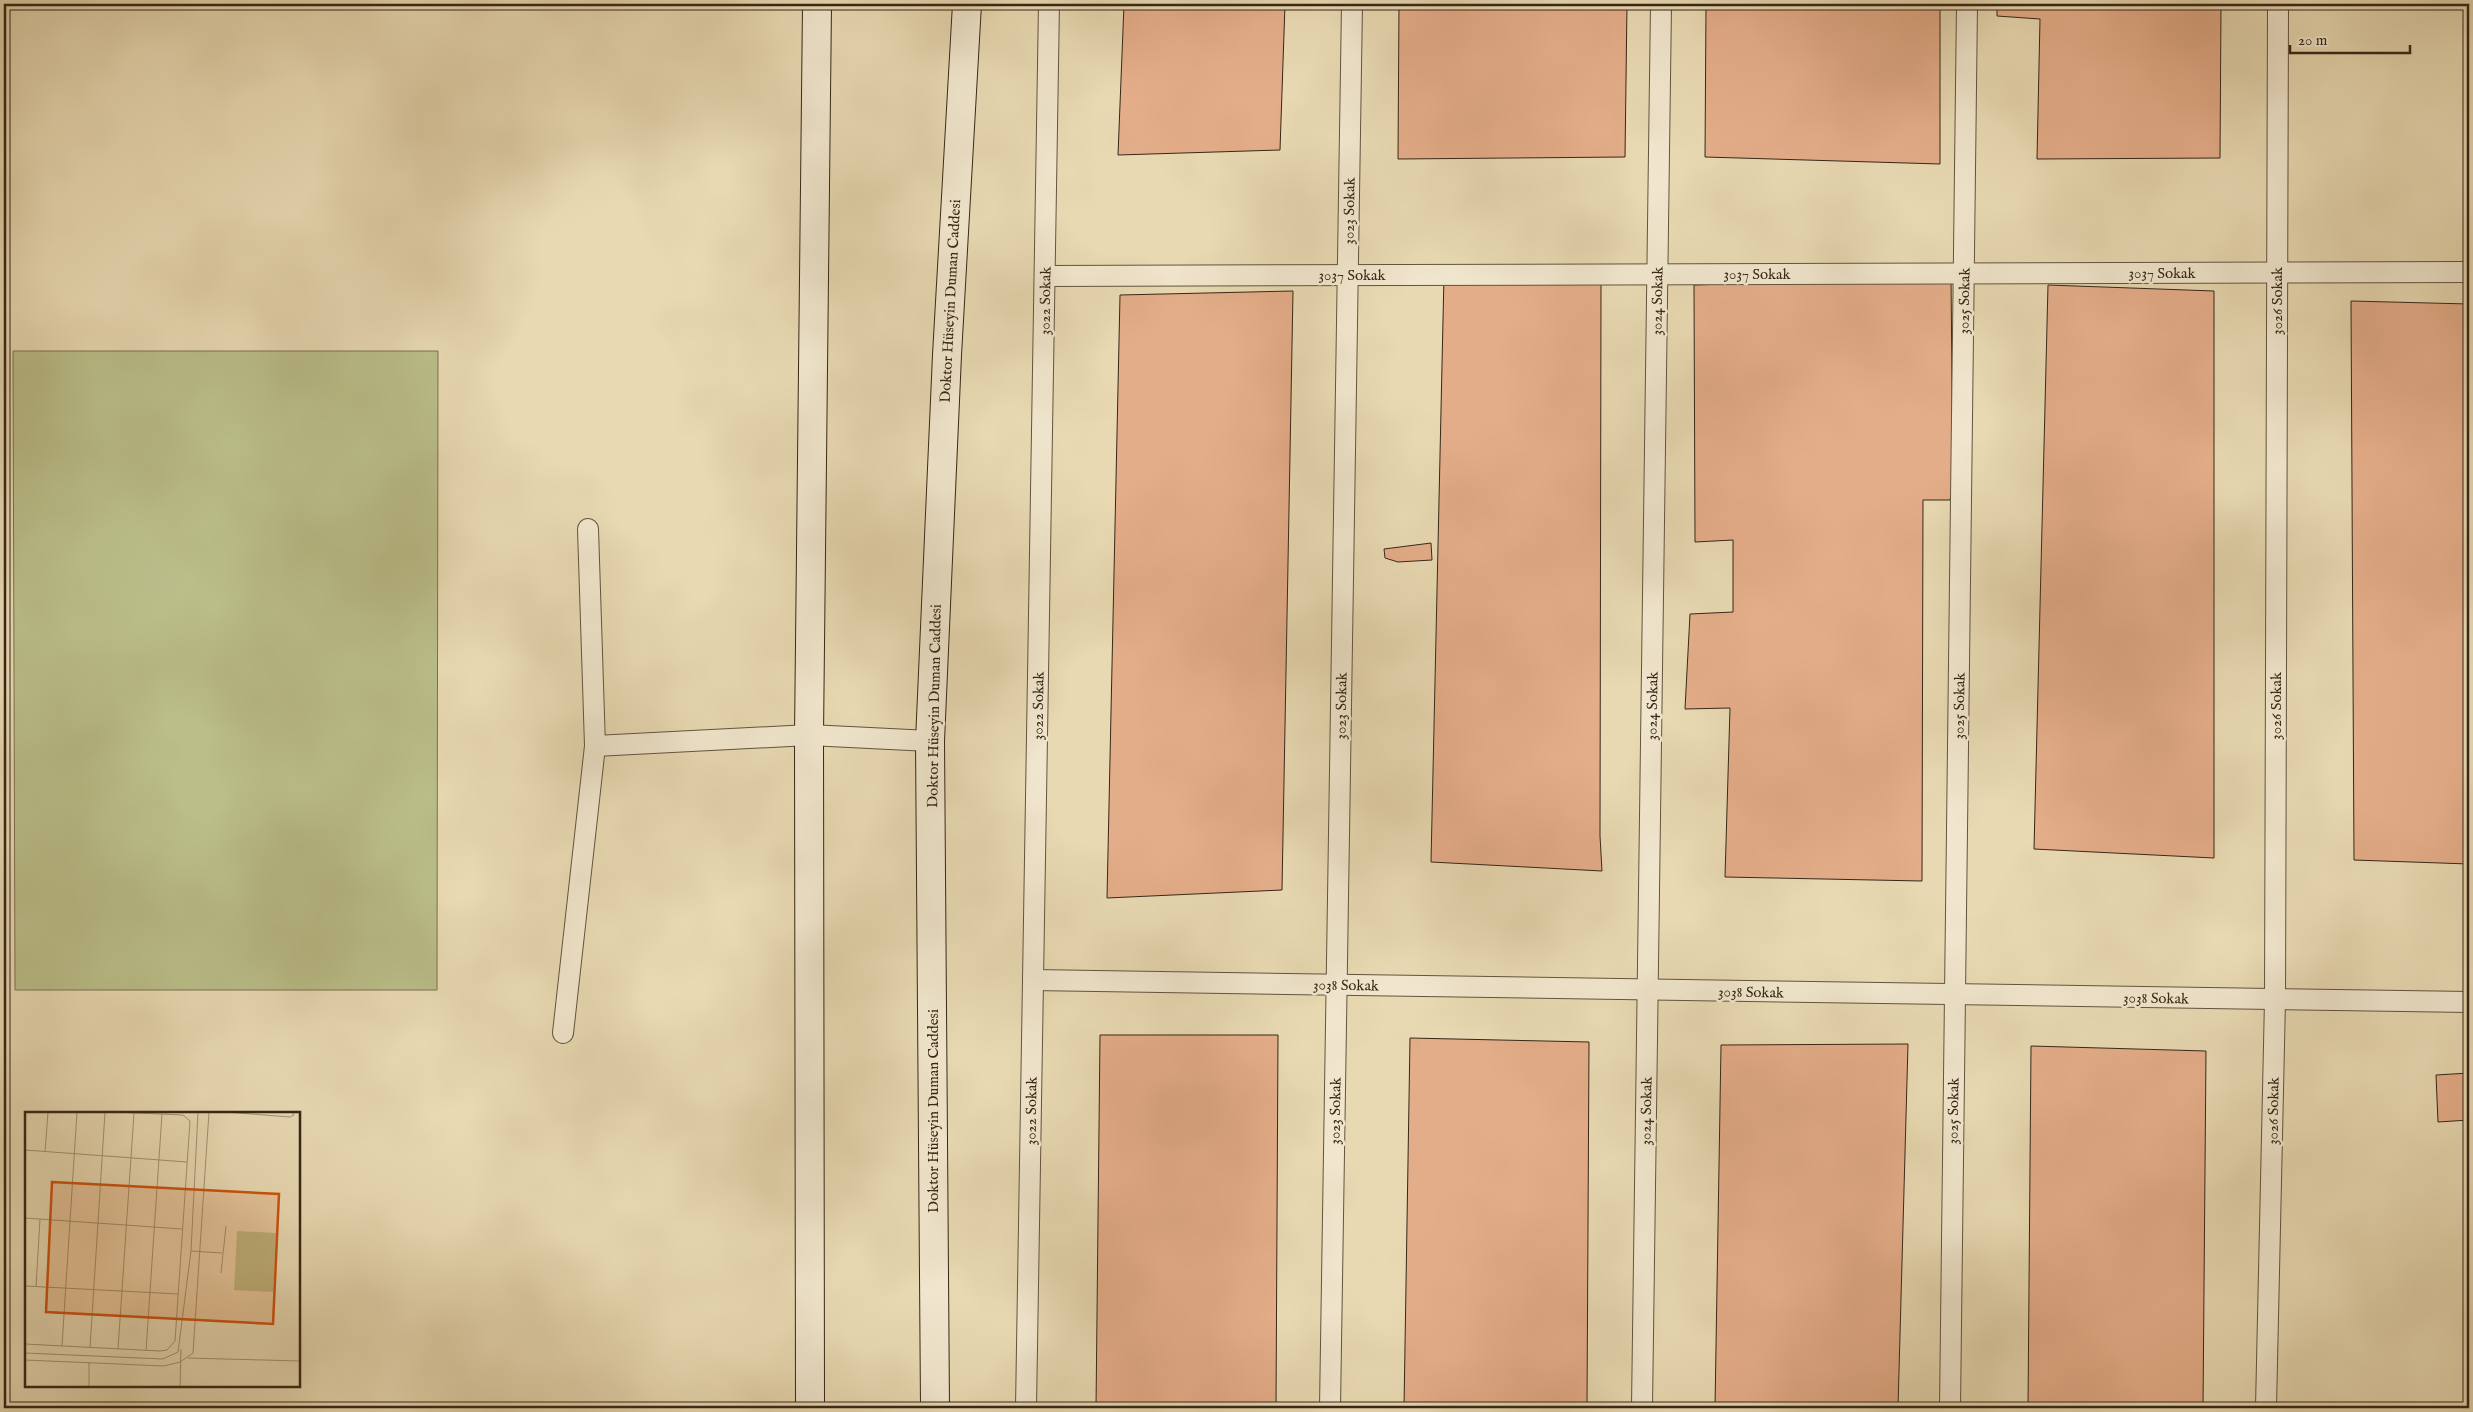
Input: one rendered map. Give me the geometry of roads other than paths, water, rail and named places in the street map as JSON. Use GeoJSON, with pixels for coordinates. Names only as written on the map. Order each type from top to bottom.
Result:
{"type":"FeatureCollection","features":[{"type":"Feature","properties":{"kind":"main road"},"geometry":{"type":"LineString","coordinates":[[810,1408],[808,734],[817,4]]}},
{"type":"Feature","properties":{"kind":"main road","name":"Doktor Hüseyin Duman Caddesi"},"geometry":{"type":"LineString","coordinates":[[935,1408],[930,741],[947,355],[967,4]]}},
{"type":"Feature","properties":{"kind":"lane","name":"3022 Sokak"},"geometry":{"type":"LineString","coordinates":[[1026,1408],[1049,4]]}},
{"type":"Feature","properties":{"kind":"lane","name":"3023 Sokak"},"geometry":{"type":"LineString","coordinates":[[1330,1408],[1352,4]]}},
{"type":"Feature","properties":{"kind":"lane","name":"3024 Sokak"},"geometry":{"type":"LineString","coordinates":[[1642,1408],[1661,4]]}},
{"type":"Feature","properties":{"kind":"lane","name":"3025 Sokak"},"geometry":{"type":"LineString","coordinates":[[1950,1408],[1967,4]]}},
{"type":"Feature","properties":{"kind":"lane","name":"3026 Sokak"},"geometry":{"type":"LineString","coordinates":[[2266,1408],[2275,1000],[2278,4]]}},
{"type":"Feature","properties":{"kind":"lane","name":"3037 Sokak"},"geometry":{"type":"LineString","coordinates":[[1045,276],[2469,272]]}},
{"type":"Feature","properties":{"kind":"lane"},"geometry":{"type":"LineString","coordinates":[[563,1033],[595,746],[588,529]]}},
{"type":"Feature","properties":{"kind":"lane"},"geometry":{"type":"LineString","coordinates":[[595,746],[808,734],[930,741]]}},
{"type":"Feature","properties":{"kind":"lane","name":"3038 Sokak"},"geometry":{"type":"LineString","coordinates":[[1033,980],[2469,1002]]}}]}
